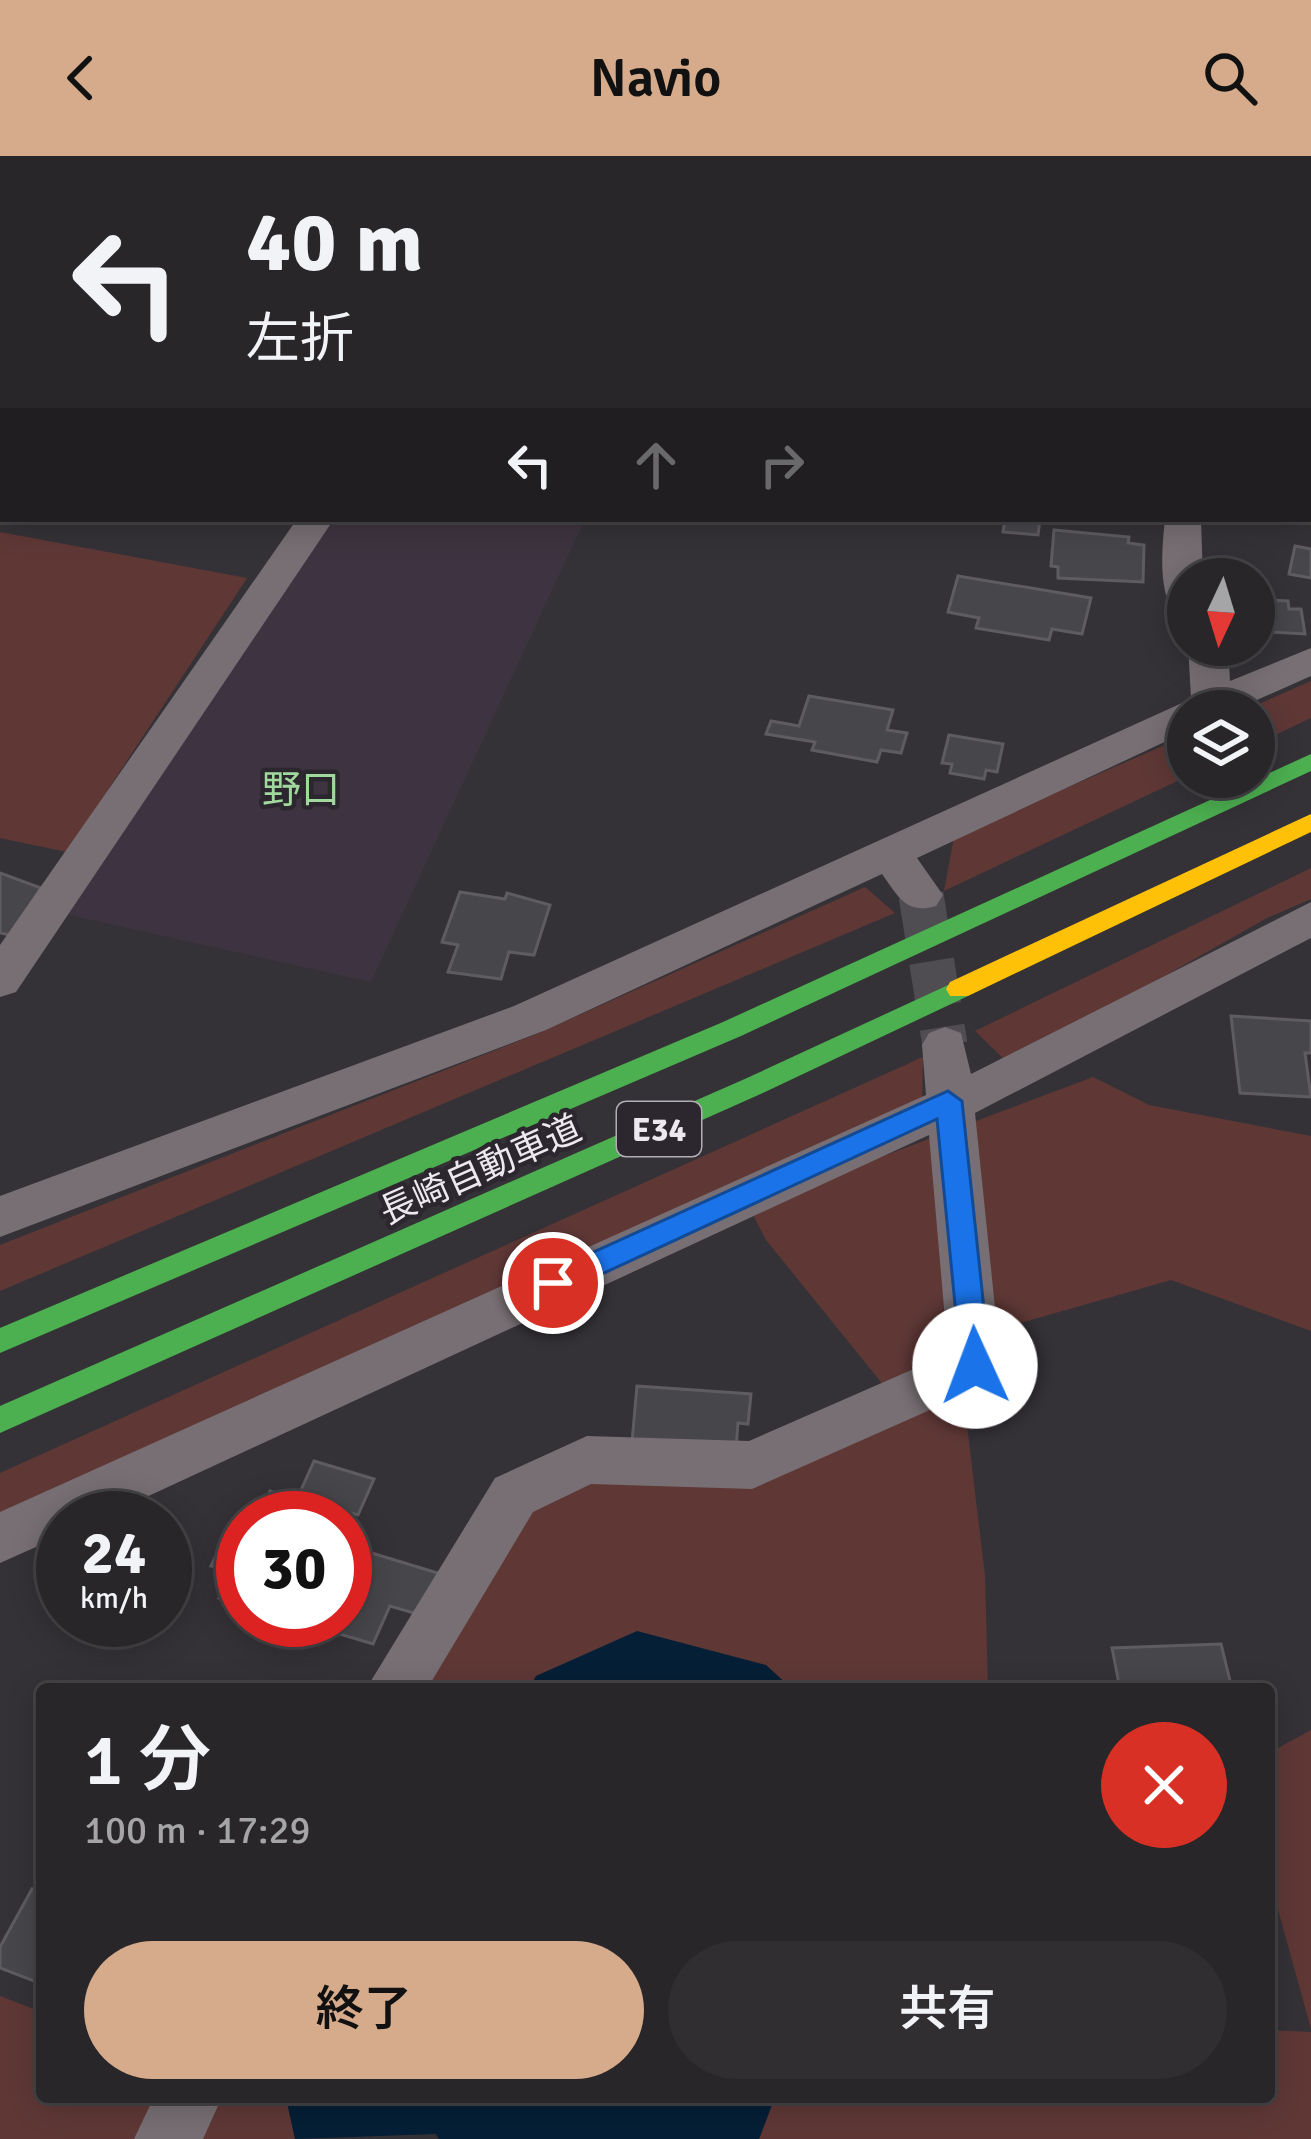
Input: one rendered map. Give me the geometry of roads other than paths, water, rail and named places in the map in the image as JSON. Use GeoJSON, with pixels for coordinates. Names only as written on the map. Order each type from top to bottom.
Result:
{"type":"FeatureCollection","features":[{"type":"Feature","properties":{"kind":"highway","name":"長崎自動車道"},"geometry":{"type":"LineString","coordinates":[[0,1341],[732,1029],[1311,762]]}},
{"type":"Feature","properties":{"kind":"highway","name":"長崎自動車道"},"geometry":{"type":"LineString","coordinates":[[0,1420],[735,1095],[1311,822]]}},
{"type":"Feature","properties":{"kind":"street"},"geometry":{"type":"LineString","coordinates":[[0,980],[314,522]]}},
{"type":"Feature","properties":{"kind":"street"},"geometry":{"type":"LineString","coordinates":[[1181,558],[1183,522]]}},
{"type":"Feature","properties":{"kind":"street"},"geometry":{"type":"LineString","coordinates":[[1245,690],[1311,661]]}},
{"type":"Feature","properties":{"kind":"street"},"geometry":{"type":"LineString","coordinates":[[0,1217],[530,1018],[1167,724]]}},
{"type":"Feature","properties":{"kind":"street"},"geometry":{"type":"LineString","coordinates":[[888,850],[921,896]]}},
{"type":"Feature","properties":{"kind":"street"},"geometry":{"type":"LineString","coordinates":[[0,1538],[948,1101],[1034,1066],[1311,918]]}},
{"type":"Feature","properties":{"kind":"street"},"geometry":{"type":"LineString","coordinates":[[399,1683],[514,1495],[586,1460],[752,1465],[975,1366],[945,1045]]}},
{"type":"Feature","properties":{"kind":"street"},"geometry":{"type":"LineString","coordinates":[[166,2139],[187,2103]]}},
{"type":"Feature","properties":{"kind":"water"},"geometry":{"type":"Polygon","coordinates":[[[637,1631],[766,1665],[786,1683],[532,1683],[536,1676],[637,1631]]]}},
{"type":"Feature","properties":{"kind":"water"},"geometry":{"type":"Polygon","coordinates":[[[290,2103],[773,2103],[759,2139],[439,2139],[436,2134],[295,2139],[290,2103]]]}},
{"type":"Feature","properties":{"kind":"tunnel"},"geometry":{"type":"LineString","coordinates":[[921,895],[945,1045]]}},
{"type":"Feature","properties":{"kind":"district","name":"野口"},"geometry":{"type":"Point","coordinates":[301,789]}}]}
